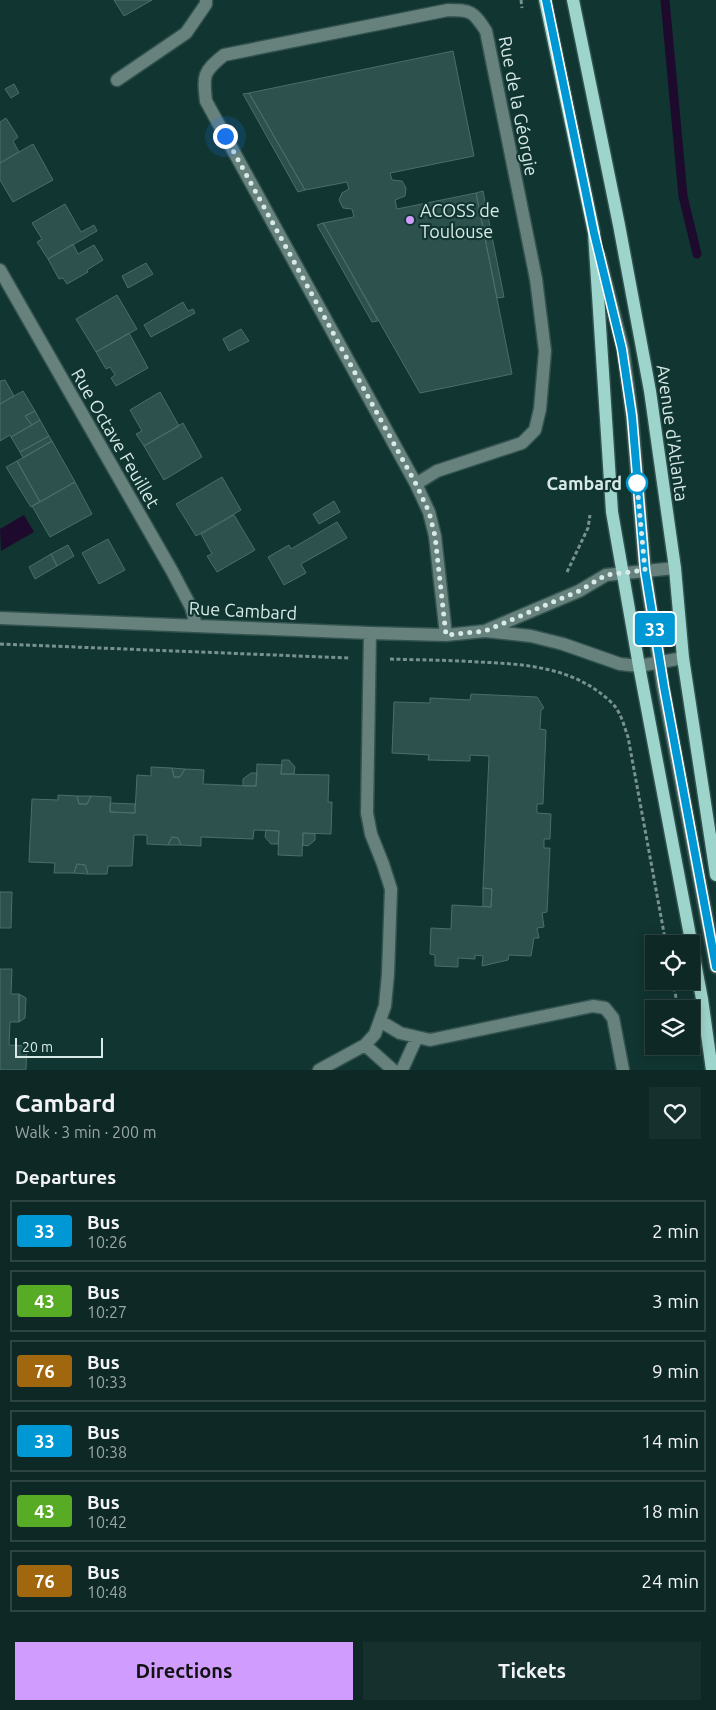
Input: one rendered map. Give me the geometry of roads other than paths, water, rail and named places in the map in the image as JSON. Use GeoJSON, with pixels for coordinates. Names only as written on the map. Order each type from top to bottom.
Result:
{"type":"FeatureCollection","features":[{"type":"Feature","properties":{"kind":"main road"},"geometry":{"type":"LineString","coordinates":[[546,0],[594,233],[612,512],[702,999],[712,1070]]}},
{"type":"Feature","properties":{"kind":"main road","name":"Avenue d'Atlanta"},"geometry":{"type":"LineString","coordinates":[[573,0],[650,391],[675,568],[683,658],[716,875]]}},
{"type":"Feature","properties":{"kind":"street"},"geometry":{"type":"LineString","coordinates":[[117,80],[186,33],[206,4],[206,0]]}},
{"type":"Feature","properties":{"kind":"street","name":"Rue de la Géorgie"},"geometry":{"type":"LineString","coordinates":[[416,484],[437,471],[522,443],[535,430],[540,409],[545,351],[536,279],[486,31],[476,16],[465,10],[448,10],[224,55],[209,67],[204,80],[206,101],[416,484],[429,512],[435,536],[446,635]]}},
{"type":"Feature","properties":{"kind":"street"},"geometry":{"type":"LineString","coordinates":[[594,233],[622,349],[632,416],[645,570],[660,663],[716,967]]}},
{"type":"Feature","properties":{"kind":"street","name":"Rue Octave Feuillet"},"geometry":{"type":"LineString","coordinates":[[0,270],[172,571],[191,607],[196,625]]}},
{"type":"Feature","properties":{"kind":"street","name":"Rue Cambard"},"geometry":{"type":"LineString","coordinates":[[485,631],[579,591],[606,575],[675,568]]}},
{"type":"Feature","properties":{"kind":"street","name":"Rue Cambard"},"geometry":{"type":"LineString","coordinates":[[0,618],[370,633],[446,635],[485,631],[531,636],[563,644],[620,664],[639,666],[683,658]]}},
{"type":"Feature","properties":{"kind":"street"},"geometry":{"type":"LineString","coordinates":[[319,1070],[365,1045],[375,1034],[385,1006],[391,889],[384,864],[370,834],[367,813],[370,633]]}},
{"type":"Feature","properties":{"kind":"street"},"geometry":{"type":"LineString","coordinates":[[380,1021],[400,1033],[430,1040],[593,1006],[605,1008],[613,1018],[623,1070]]}},
{"type":"Feature","properties":{"kind":"street"},"geometry":{"type":"LineString","coordinates":[[402,1070],[416,1037]]}},
{"type":"Feature","properties":{"kind":"street"},"geometry":{"type":"LineString","coordinates":[[365,1045],[393,1070]]}},
{"type":"Feature","properties":{"kind":"waterway"},"geometry":{"type":"LineString","coordinates":[[665,0],[683,196],[697,254]]}},
{"type":"Feature","properties":{"kind":"place","name":"ACOSS de Toulouse"},"geometry":{"type":"Point","coordinates":[410,220]}},
{"type":"Feature","properties":{"kind":"place","name":"Cambard"},"geometry":{"type":"Point","coordinates":[637,483]}}]}
